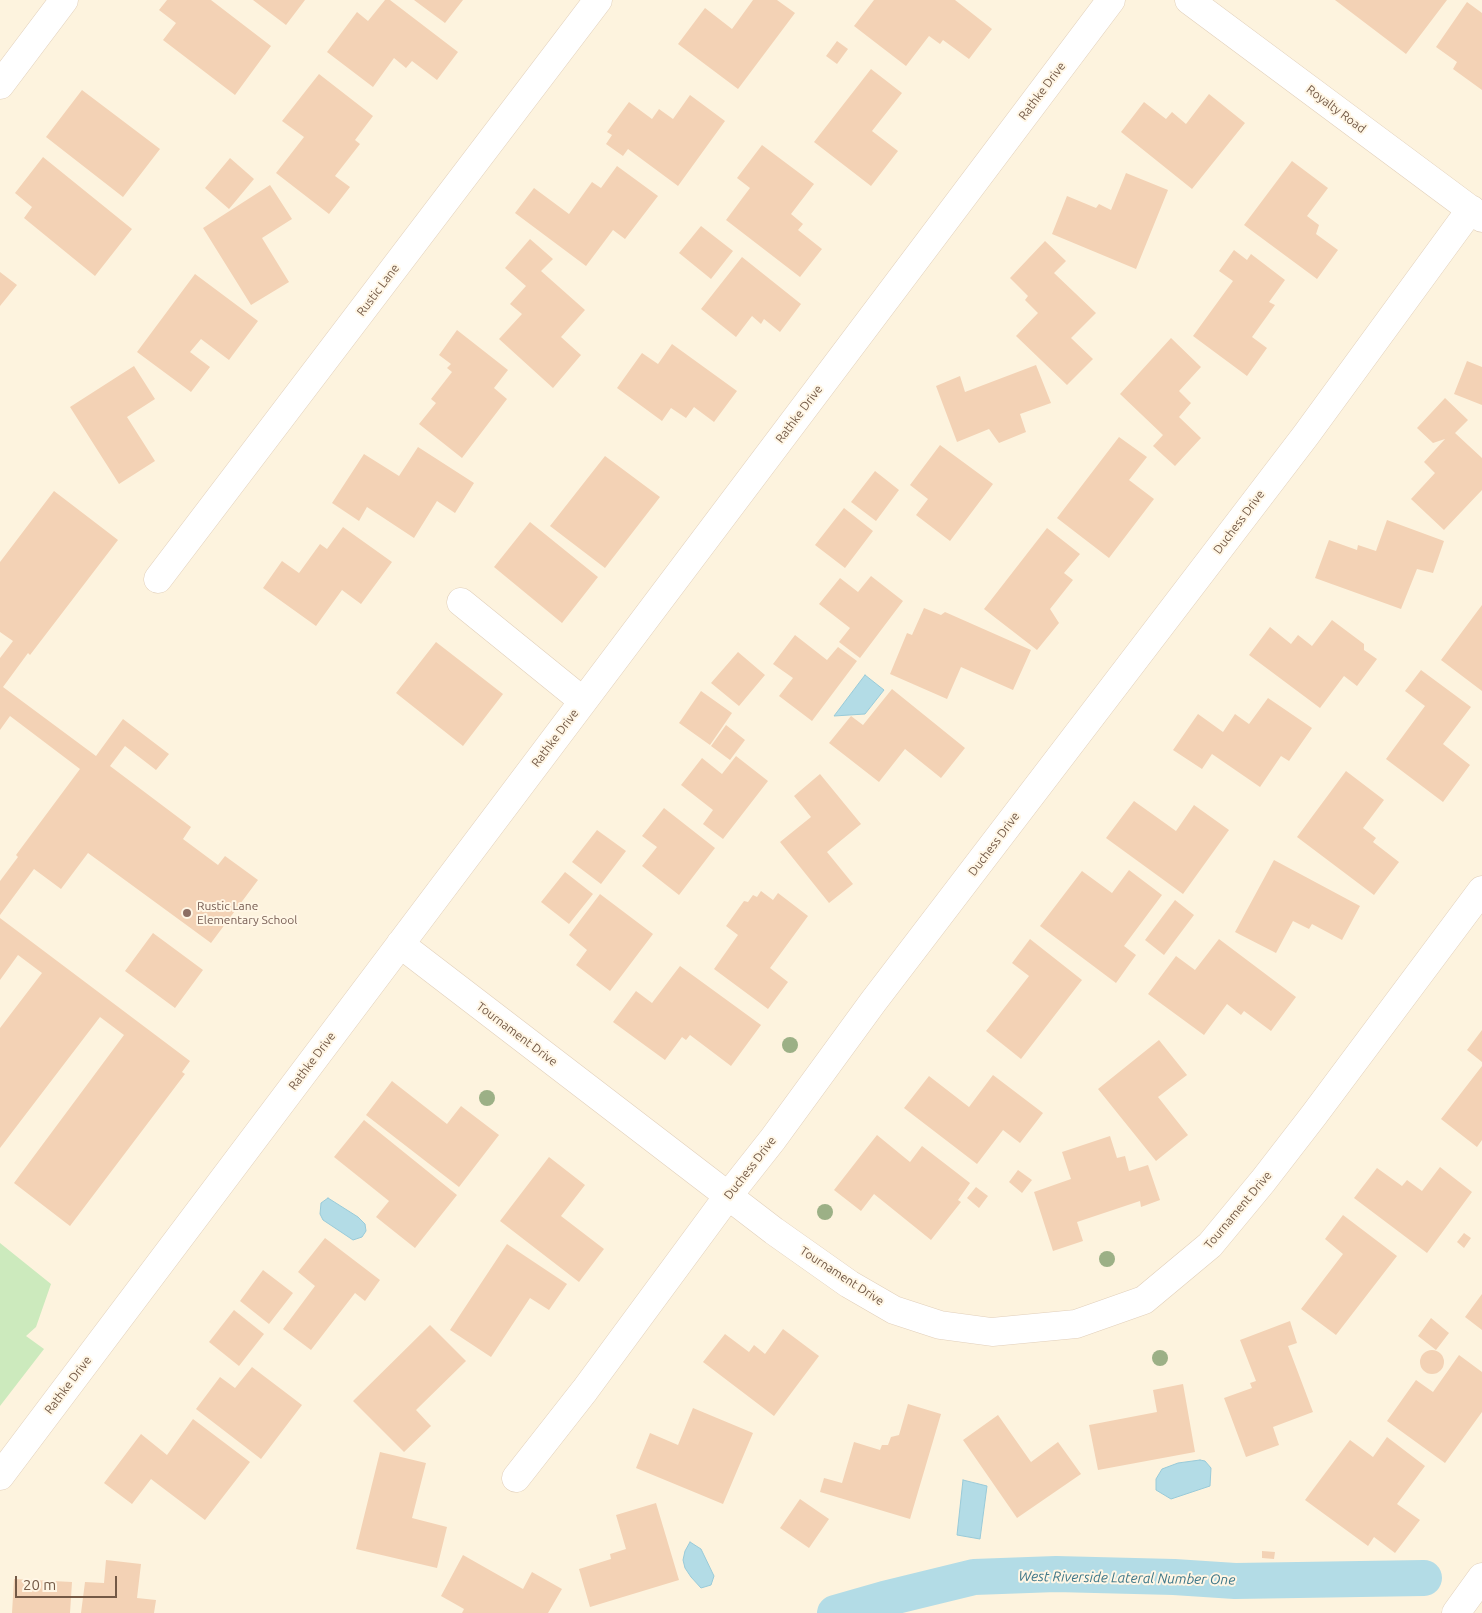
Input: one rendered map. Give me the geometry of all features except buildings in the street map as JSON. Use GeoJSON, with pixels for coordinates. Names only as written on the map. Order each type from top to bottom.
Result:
{"type":"FeatureCollection","features":[{"type":"Feature","properties":{"kind":"street"},"geometry":{"type":"LineString","coordinates":[[0,85],[64,0]]}},
{"type":"Feature","properties":{"kind":"street","name":"Rustic Lane"},"geometry":{"type":"LineString","coordinates":[[158,579],[598,0]]}},
{"type":"Feature","properties":{"kind":"street","name":"Rathke Drive"},"geometry":{"type":"LineString","coordinates":[[0,1476],[1111,0]]}},
{"type":"Feature","properties":{"kind":"street","name":"Royalty Road"},"geometry":{"type":"LineString","coordinates":[[1189,0],[1476,214]]}},
{"type":"Feature","properties":{"kind":"street","name":"Duchess Drive"},"geometry":{"type":"LineString","coordinates":[[516,1478],[585,1390],[728,1196],[773,1140],[873,1002],[1476,214]]}},
{"type":"Feature","properties":{"kind":"street"},"geometry":{"type":"LineString","coordinates":[[461,602],[583,701]]}},
{"type":"Feature","properties":{"kind":"street","name":"Tournament Drive"},"geometry":{"type":"LineString","coordinates":[[400,944],[774,1231],[849,1284],[894,1310],[940,1325],[992,1332],[1076,1324],[1144,1300],[1210,1245],[1264,1181],[1482,890]]}},
{"type":"Feature","properties":{"kind":"street"},"geometry":{"type":"LineString","coordinates":[[1456,1613],[1482,1577]]}},
{"type":"Feature","properties":{"kind":"green space"},"geometry":{"type":"Polygon","coordinates":[[[0,1243],[51,1284],[36,1327],[26,1336],[44,1349],[0,1406],[0,1243]]]}},
{"type":"Feature","properties":{"kind":"water"},"geometry":{"type":"Polygon","coordinates":[[[865,675],[884,690],[865,714],[834,716],[865,675]]]}},
{"type":"Feature","properties":{"kind":"water"},"geometry":{"type":"Polygon","coordinates":[[[328,1198],[358,1217],[365,1224],[366,1231],[362,1237],[353,1240],[323,1220],[320,1214],[321,1203],[328,1198]]]}},
{"type":"Feature","properties":{"kind":"water"},"geometry":{"type":"Polygon","coordinates":[[[1205,1461],[1211,1468],[1210,1486],[1171,1499],[1156,1490],[1156,1479],[1162,1469],[1178,1463],[1205,1461]]]}},
{"type":"Feature","properties":{"kind":"water"},"geometry":{"type":"Polygon","coordinates":[[[963,1480],[987,1486],[980,1539],[957,1535],[963,1480]]]}},
{"type":"Feature","properties":{"kind":"water"},"geometry":{"type":"Polygon","coordinates":[[[690,1542],[701,1549],[714,1576],[711,1585],[701,1588],[685,1568],[683,1560],[690,1542]]]}},
{"type":"Feature","properties":{"kind":"waterway","name":"West Riverside Lateral Number One"},"geometry":{"type":"LineString","coordinates":[[835,1613],[974,1577],[1056,1574],[1174,1577],[1235,1581],[1424,1578]]}},
{"type":"Feature","properties":{"kind":"place","name":"Rustic Lane Elementary School"},"geometry":{"type":"Point","coordinates":[187,913]}}]}
